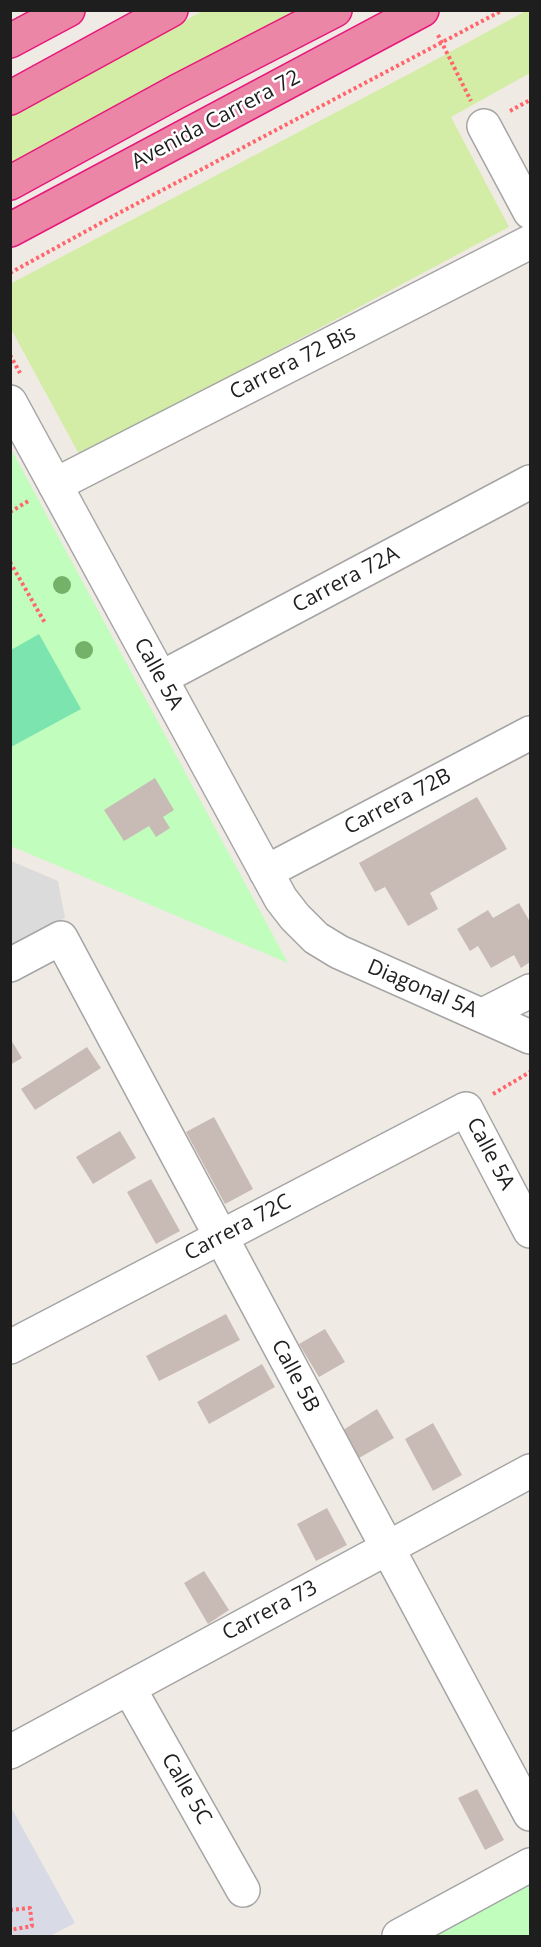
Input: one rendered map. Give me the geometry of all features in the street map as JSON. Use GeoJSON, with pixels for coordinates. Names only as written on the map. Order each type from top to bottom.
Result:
{"type":"FeatureCollection","features":[{"type":"Feature","properties":{"kind":"highway"},"geometry":{"type":"LineString","coordinates":[[10,41],[68,10]]}},
{"type":"Feature","properties":{"kind":"highway"},"geometry":{"type":"LineString","coordinates":[[10,98],[171,10]]}},
{"type":"Feature","properties":{"kind":"highway","name":"Avenida Carrera 72"},"geometry":{"type":"LineString","coordinates":[[10,183],[178,91],[335,10]]}},
{"type":"Feature","properties":{"kind":"highway","name":"Avenida Carrera 72"},"geometry":{"type":"LineString","coordinates":[[10,230],[428,19]]}},
{"type":"Feature","properties":{"kind":"street"},"geometry":{"type":"LineString","coordinates":[[484,126],[531,212]]}},
{"type":"Feature","properties":{"kind":"street","name":"Carrera 72 Bis"},"geometry":{"type":"LineString","coordinates":[[55,484],[531,242]]}},
{"type":"Feature","properties":{"kind":"street","name":"Calle 5A"},"geometry":{"type":"LineString","coordinates":[[16,389],[55,484],[266,872],[281,899],[316,938]]}},
{"type":"Feature","properties":{"kind":"street","name":"Carrera 72A"},"geometry":{"type":"LineString","coordinates":[[161,678],[531,482]]}},
{"type":"Feature","properties":{"kind":"street","name":"Carrera 72B"},"geometry":{"type":"LineString","coordinates":[[266,872],[531,733]]}},
{"type":"Feature","properties":{"kind":"street","name":"Calle 5B"},"geometry":{"type":"LineString","coordinates":[[10,965],[61,938],[388,1548],[519,1763],[531,1814]]}},
{"type":"Feature","properties":{"kind":"street","name":"Diagonal 5A"},"geometry":{"type":"LineString","coordinates":[[316,938],[372,968],[531,1037]]}},
{"type":"Feature","properties":{"kind":"street"},"geometry":{"type":"LineString","coordinates":[[483,1015],[531,991]]}},
{"type":"Feature","properties":{"kind":"street","name":"Calle 5A"},"geometry":{"type":"LineString","coordinates":[[466,1109],[531,1231]]}},
{"type":"Feature","properties":{"kind":"street","name":"Carrera 72C"},"geometry":{"type":"LineString","coordinates":[[10,1347],[466,1109]]}},
{"type":"Feature","properties":{"kind":"street","name":"Carrera 73"},"geometry":{"type":"LineString","coordinates":[[10,1752],[531,1471]]}},
{"type":"Feature","properties":{"kind":"street","name":"Calle 5C"},"geometry":{"type":"LineString","coordinates":[[129,1688],[243,1890]]}},
{"type":"Feature","properties":{"kind":"street"},"geometry":{"type":"LineString","coordinates":[[399,1936],[531,1865]]}},
{"type":"Feature","properties":{"kind":"path"},"geometry":{"type":"LineString","coordinates":[[10,273],[503,10]]}},
{"type":"Feature","properties":{"kind":"path"},"geometry":{"type":"LineString","coordinates":[[428,19],[484,126]]}},
{"type":"Feature","properties":{"kind":"path"},"geometry":{"type":"LineString","coordinates":[[10,355],[16,389]]}},
{"type":"Feature","properties":{"kind":"path"},"geometry":{"type":"LineString","coordinates":[[10,562],[45,623]]}},
{"type":"Feature","properties":{"kind":"path"},"geometry":{"type":"LineString","coordinates":[[466,1109],[531,1072]]}},
{"type":"Feature","properties":{"kind":"path"},"geometry":{"type":"LineString","coordinates":[[10,1910],[30,1908],[32,1926],[10,1929]]}},
{"type":"Feature","properties":{"kind":"shaded area"},"geometry":{"type":"Polygon","coordinates":[[[11,861],[58,881],[65,918],[11,947],[11,861]]]}},
{"type":"Feature","properties":{"kind":"shaded area"},"geometry":{"type":"Polygon","coordinates":[[[11,1807],[75,1923],[50,1936],[11,1936],[11,1807]]]}},
{"type":"Feature","properties":{"kind":"green space"},"geometry":{"type":"Polygon","coordinates":[[[203,11],[306,11],[11,167],[11,113],[203,11]]]}},
{"type":"Feature","properties":{"kind":"green space"},"geometry":{"type":"Polygon","coordinates":[[[526,11],[530,11],[530,73],[451,117],[509,227],[80,456],[11,329],[10,284],[526,11]]]}},
{"type":"Feature","properties":{"kind":"green space"},"geometry":{"type":"Polygon","coordinates":[[[10,447],[226,848],[288,963],[11,846],[10,447]]]}},
{"type":"Feature","properties":{"kind":"green space"},"geometry":{"type":"Polygon","coordinates":[[[39,634],[81,709],[11,747],[11,650],[39,634]]]}},
{"type":"Feature","properties":{"kind":"green space"},"geometry":{"type":"Polygon","coordinates":[[[530,1881],[530,1936],[426,1936],[530,1881]]]}},
{"type":"Feature","properties":{"kind":"building"},"geometry":{"type":"Polygon","coordinates":[[[155,778],[174,810],[163,817],[170,828],[156,837],[149,826],[124,841],[104,810],[155,778]]]}},
{"type":"Feature","properties":{"kind":"building"},"geometry":{"type":"Polygon","coordinates":[[[477,797],[507,849],[430,893],[438,909],[408,926],[385,887],[375,892],[359,863],[477,797]]]}},
{"type":"Feature","properties":{"kind":"building"},"geometry":{"type":"Polygon","coordinates":[[[519,903],[530,922],[530,962],[521,968],[514,955],[491,968],[478,946],[470,951],[457,929],[488,910],[493,918],[519,903]]]}},
{"type":"Feature","properties":{"kind":"building"},"geometry":{"type":"Polygon","coordinates":[[[10,1038],[22,1058],[10,1065],[10,1038]]]}},
{"type":"Feature","properties":{"kind":"building"},"geometry":{"type":"Polygon","coordinates":[[[87,1047],[101,1068],[35,1110],[21,1089],[87,1047]]]}},
{"type":"Feature","properties":{"kind":"building"},"geometry":{"type":"Polygon","coordinates":[[[214,1117],[253,1189],[225,1204],[186,1132],[214,1117]]]}},
{"type":"Feature","properties":{"kind":"building"},"geometry":{"type":"Polygon","coordinates":[[[120,1131],[136,1158],[93,1184],[76,1157],[120,1131]]]}},
{"type":"Feature","properties":{"kind":"building"},"geometry":{"type":"Polygon","coordinates":[[[151,1179],[180,1231],[156,1244],[127,1192],[151,1179]]]}},
{"type":"Feature","properties":{"kind":"building"},"geometry":{"type":"Polygon","coordinates":[[[226,1314],[240,1340],[159,1381],[146,1356],[226,1314]]]}},
{"type":"Feature","properties":{"kind":"building"},"geometry":{"type":"Polygon","coordinates":[[[325,1329],[345,1362],[319,1377],[299,1344],[325,1329]]]}},
{"type":"Feature","properties":{"kind":"building"},"geometry":{"type":"Polygon","coordinates":[[[262,1364],[275,1387],[209,1424],[197,1402],[262,1364]]]}},
{"type":"Feature","properties":{"kind":"building"},"geometry":{"type":"Polygon","coordinates":[[[377,1409],[394,1438],[359,1458],[343,1430],[377,1409]]]}},
{"type":"Feature","properties":{"kind":"building"},"geometry":{"type":"Polygon","coordinates":[[[433,1423],[462,1475],[433,1491],[405,1439],[433,1423]]]}},
{"type":"Feature","properties":{"kind":"building"},"geometry":{"type":"Polygon","coordinates":[[[327,1508],[347,1545],[316,1561],[297,1524],[327,1508]]]}},
{"type":"Feature","properties":{"kind":"building"},"geometry":{"type":"Polygon","coordinates":[[[204,1571],[229,1610],[208,1624],[184,1583],[204,1571]]]}},
{"type":"Feature","properties":{"kind":"building"},"geometry":{"type":"Polygon","coordinates":[[[477,1789],[504,1840],[485,1850],[458,1798],[477,1789]]]}}]}
